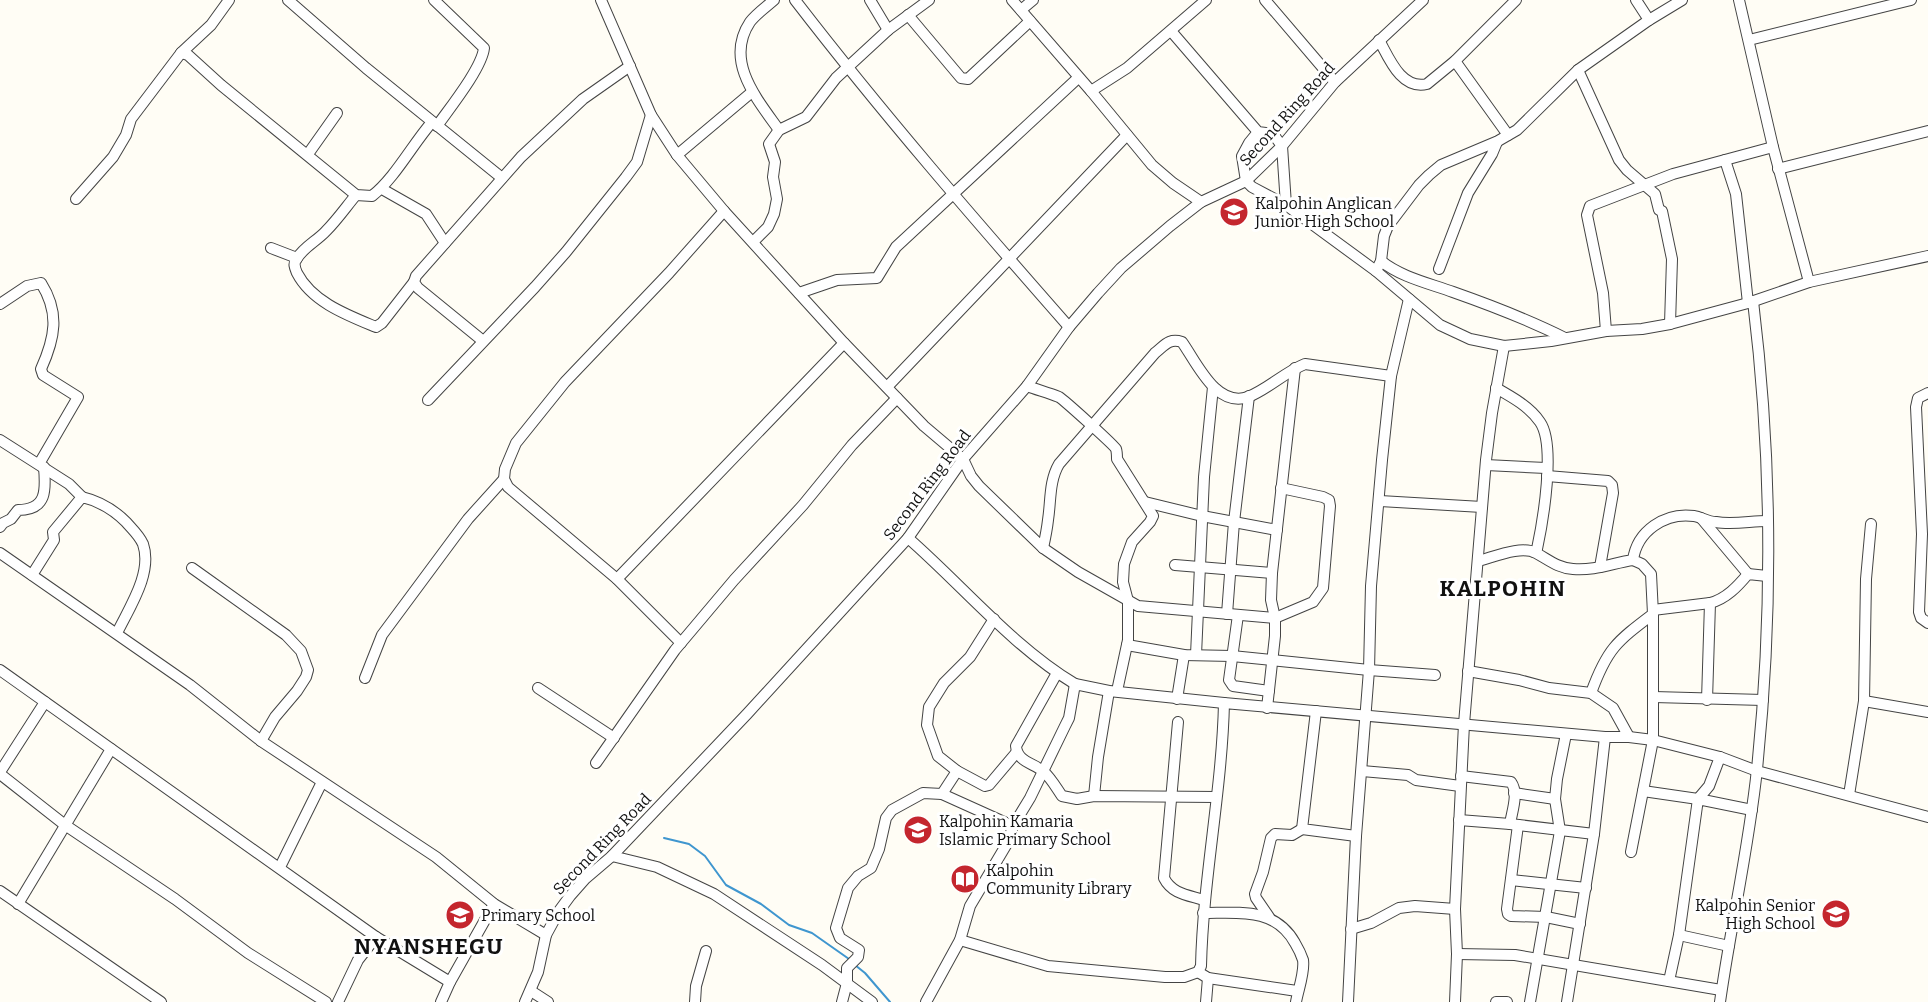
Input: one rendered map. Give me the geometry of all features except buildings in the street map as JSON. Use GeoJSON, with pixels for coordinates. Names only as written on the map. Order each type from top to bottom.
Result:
{"type":"FeatureCollection","features":[{"type":"Feature","properties":{"kind":"street"},"geometry":{"type":"LineString","coordinates":[[76,199],[113,157],[126,135],[131,119],[181,53],[211,25],[229,0]]}},
{"type":"Feature","properties":{"kind":"street"},"geometry":{"type":"LineString","coordinates":[[288,0],[366,68],[502,178]]}},
{"type":"Feature","properties":{"kind":"street"},"geometry":{"type":"LineString","coordinates":[[181,53],[188,55],[221,85],[356,195],[372,196],[382,189],[417,138],[434,124],[470,78],[484,54],[484,48],[434,0]]}},
{"type":"Feature","properties":{"kind":"street"},"geometry":{"type":"LineString","coordinates":[[601,0],[651,115],[677,155],[724,211],[844,343],[924,426],[963,459],[979,486],[1043,548],[1078,572],[1138,606],[1275,618],[1313,602],[1323,588],[1330,506],[1329,500],[1323,497],[1281,488]]}},
{"type":"Feature","properties":{"kind":"street"},"geometry":{"type":"LineString","coordinates":[[774,0],[751,20],[744,32],[740,61],[752,92],[779,130]]}},
{"type":"Feature","properties":{"kind":"street"},"geometry":{"type":"LineString","coordinates":[[795,0],[847,67],[952,193],[1069,327]]}},
{"type":"Feature","properties":{"kind":"street"},"geometry":{"type":"LineString","coordinates":[[870,0],[888,30]]}},
{"type":"Feature","properties":{"kind":"street"},"geometry":{"type":"LineString","coordinates":[[753,242],[768,227],[774,214],[777,199],[773,177],[775,162],[769,144],[779,130],[806,117],[847,67],[888,30],[928,0]]}},
{"type":"Feature","properties":{"kind":"street"},"geometry":{"type":"LineString","coordinates":[[1012,0],[1152,165],[1201,202]]}},
{"type":"Feature","properties":{"kind":"street"},"geometry":{"type":"LineString","coordinates":[[1021,10],[1033,0]]}},
{"type":"Feature","properties":{"kind":"street"},"geometry":{"type":"LineString","coordinates":[[1091,91],[1127,68],[1206,0]]}},
{"type":"Feature","properties":{"kind":"street"},"geometry":{"type":"LineString","coordinates":[[1265,0],[1335,82]]}},
{"type":"Feature","properties":{"kind":"street","name":"Second Ring Road"},"geometry":{"type":"LineString","coordinates":[[525,1002],[538,972],[546,935],[570,896],[585,879],[612,856],[747,714],[908,538],[963,459],[1027,386],[1069,327],[1121,268],[1161,232],[1201,202],[1246,181],[1281,146],[1335,82],[1423,0]]}},
{"type":"Feature","properties":{"kind":"street"},"geometry":{"type":"LineString","coordinates":[[1379,40],[1394,68],[1412,83],[1427,84],[1455,61],[1516,0]]}},
{"type":"Feature","properties":{"kind":"street"},"geometry":{"type":"LineString","coordinates":[[1636,0],[1649,20]]}},
{"type":"Feature","properties":{"kind":"street"},"geometry":{"type":"LineString","coordinates":[[1378,266],[1388,226],[1419,184],[1441,165],[1497,142],[1508,135],[1532,117],[1578,70],[1649,20],[1682,0]]}},
{"type":"Feature","properties":{"kind":"street"},"geometry":{"type":"LineString","coordinates":[[1738,0],[1778,169],[1809,282]]}},
{"type":"Feature","properties":{"kind":"street"},"geometry":{"type":"LineString","coordinates":[[1749,40],[1911,0]]}},
{"type":"Feature","properties":{"kind":"street"},"geometry":{"type":"LineString","coordinates":[[908,15],[964,79],[968,79],[1030,21]]}},
{"type":"Feature","properties":{"kind":"street"},"geometry":{"type":"LineString","coordinates":[[1171,31],[1258,132],[1273,134],[1281,146],[1286,205]]}},
{"type":"Feature","properties":{"kind":"street"},"geometry":{"type":"LineString","coordinates":[[1455,61],[1508,135]]}},
{"type":"Feature","properties":{"kind":"street"},"geometry":{"type":"LineString","coordinates":[[356,195],[325,232],[294,261],[294,267],[306,286],[328,305],[376,327],[382,323],[414,282],[416,276],[521,157],[583,99],[630,66]]}},
{"type":"Feature","properties":{"kind":"street"},"geometry":{"type":"LineString","coordinates":[[1578,70],[1619,160],[1655,194],[1659,210],[1662,211],[1671,251],[1673,275],[1670,324]]}},
{"type":"Feature","properties":{"kind":"street"},"geometry":{"type":"LineString","coordinates":[[799,293],[837,280],[877,278],[896,246],[1078,78]]}},
{"type":"Feature","properties":{"kind":"street"},"geometry":{"type":"LineString","coordinates":[[677,155],[752,92]]}},
{"type":"Feature","properties":{"kind":"street"},"geometry":{"type":"LineString","coordinates":[[308,154],[337,113]]}},
{"type":"Feature","properties":{"kind":"street"},"geometry":{"type":"LineString","coordinates":[[428,400],[566,252],[637,162],[651,115]]}},
{"type":"Feature","properties":{"kind":"street"},"geometry":{"type":"LineString","coordinates":[[1778,169],[1928,130]]}},
{"type":"Feature","properties":{"kind":"street"},"geometry":{"type":"LineString","coordinates":[[1258,132],[1242,156],[1246,181],[1259,192],[1286,205],[1378,266],[1409,299],[1440,325],[1470,339],[1504,346],[1670,324],[1750,302],[1809,282],[1927,258]]}},
{"type":"Feature","properties":{"kind":"street"},"geometry":{"type":"LineString","coordinates":[[887,387],[1127,135]]}},
{"type":"Feature","properties":{"kind":"street"},"geometry":{"type":"LineString","coordinates":[[1439,269],[1468,193],[1497,142]]}},
{"type":"Feature","properties":{"kind":"street"},"geometry":{"type":"LineString","coordinates":[[1606,331],[1603,293],[1587,210],[1643,185],[1773,147]]}},
{"type":"Feature","properties":{"kind":"street"},"geometry":{"type":"LineString","coordinates":[[1720,1002],[1757,771],[1763,700],[1767,576],[1764,407],[1736,194],[1725,160]]}},
{"type":"Feature","properties":{"kind":"street"},"geometry":{"type":"LineString","coordinates":[[382,189],[426,214],[445,243]]}},
{"type":"Feature","properties":{"kind":"street"},"geometry":{"type":"LineString","coordinates":[[681,643],[617,579],[508,487],[504,479],[505,469],[516,443],[565,382],[669,273],[724,211]]}},
{"type":"Feature","properties":{"kind":"street"},"geometry":{"type":"LineString","coordinates":[[272,248],[297,258]]}},
{"type":"Feature","properties":{"kind":"street"},"geometry":{"type":"LineString","coordinates":[[1378,266],[1388,267],[1454,292],[1565,338]]}},
{"type":"Feature","properties":{"kind":"street"},"geometry":{"type":"LineString","coordinates":[[414,282],[418,288],[483,341]]}},
{"type":"Feature","properties":{"kind":"street"},"geometry":{"type":"LineString","coordinates":[[0,304],[27,286],[41,283],[50,298],[54,315],[52,341],[41,369],[43,375],[78,398],[41,465],[46,484],[37,506],[30,510],[18,510],[0,527]]}},
{"type":"Feature","properties":{"kind":"street"},"geometry":{"type":"LineString","coordinates":[[1348,1002],[1356,836],[1369,670],[1371,586],[1391,376],[1409,299]]}},
{"type":"Feature","properties":{"kind":"street"},"geometry":{"type":"LineString","coordinates":[[1043,548],[1055,472],[1155,353],[1169,341],[1182,342],[1213,387],[1234,399],[1249,396],[1305,364],[1391,376]]}},
{"type":"Feature","properties":{"kind":"street"},"geometry":{"type":"LineString","coordinates":[[617,579],[844,343]]}},
{"type":"Feature","properties":{"kind":"street"},"geometry":{"type":"LineString","coordinates":[[1455,1002],[1457,954],[1455,909],[1464,724],[1486,465],[1504,346]]}},
{"type":"Feature","properties":{"kind":"street"},"geometry":{"type":"LineString","coordinates":[[1267,708],[1273,661],[1275,618],[1271,600],[1272,573],[1295,368]]}},
{"type":"Feature","properties":{"kind":"street"},"geometry":{"type":"LineString","coordinates":[[1027,386],[1060,398],[1073,407],[1116,448],[1117,459],[1153,516],[1132,542],[1124,564],[1123,582],[1128,601],[1127,645],[1113,691],[1098,757],[1094,796]]}},
{"type":"Feature","properties":{"kind":"street"},"geometry":{"type":"LineString","coordinates":[[1196,655],[1204,477],[1213,387]]}},
{"type":"Feature","properties":{"kind":"street"},"geometry":{"type":"LineString","coordinates":[[1496,388],[1517,400],[1540,421],[1547,437],[1547,472],[1542,524],[1537,549],[1534,552]]}},
{"type":"Feature","properties":{"kind":"street"},"geometry":{"type":"LineString","coordinates":[[1928,393],[1920,396],[1916,403],[1924,483],[1919,612],[1921,618],[1928,623]]}},
{"type":"Feature","properties":{"kind":"street"},"geometry":{"type":"LineString","coordinates":[[1249,396],[1230,570],[1232,656],[1229,680],[1233,686],[1269,691]]}},
{"type":"Feature","properties":{"kind":"street"},"geometry":{"type":"LineString","coordinates":[[596,763],[681,643],[734,580],[803,505],[858,438],[897,398]]}},
{"type":"Feature","properties":{"kind":"street"},"geometry":{"type":"LineString","coordinates":[[0,440],[69,484],[82,497],[94,500],[113,510],[143,544],[146,556],[144,573],[117,633]]}},
{"type":"Feature","properties":{"kind":"street"},"geometry":{"type":"LineString","coordinates":[[1486,465],[1608,481],[1612,485],[1613,493],[1600,567]]}},
{"type":"Feature","properties":{"kind":"street"},"geometry":{"type":"LineString","coordinates":[[365,678],[382,635],[468,519],[504,479]]}},
{"type":"Feature","properties":{"kind":"street"},"geometry":{"type":"LineString","coordinates":[[32,575],[54,540],[53,532],[82,497]]}},
{"type":"Feature","properties":{"kind":"street"},"geometry":{"type":"LineString","coordinates":[[1380,501],[1482,507]]}},
{"type":"Feature","properties":{"kind":"street"},"geometry":{"type":"LineString","coordinates":[[1145,502],[1277,530]]}},
{"type":"Feature","properties":{"kind":"street"},"geometry":{"type":"LineString","coordinates":[[1633,560],[1634,551],[1647,530],[1661,520],[1691,516],[1716,523],[1767,521]]}},
{"type":"Feature","properties":{"kind":"street"},"geometry":{"type":"LineString","coordinates":[[1701,518],[1748,574],[1767,576]]}},
{"type":"Feature","properties":{"kind":"street"},"geometry":{"type":"LineString","coordinates":[[1849,795],[1864,701],[1866,579],[1871,524]]}},
{"type":"Feature","properties":{"kind":"street"},"geometry":{"type":"LineString","coordinates":[[908,538],[994,619],[1057,673],[1075,684],[1113,691],[1224,704],[1653,740],[1720,757],[1757,771],[1928,817]]}},
{"type":"Feature","properties":{"kind":"street"},"geometry":{"type":"LineString","coordinates":[[1478,561],[1513,551],[1534,552],[1563,568],[1582,570],[1633,560],[1642,564],[1651,574],[1653,740],[1631,852]]}},
{"type":"Feature","properties":{"kind":"street"},"geometry":{"type":"LineString","coordinates":[[0,553],[190,685],[261,741],[436,857],[494,904],[546,935]]}},
{"type":"Feature","properties":{"kind":"street"},"geometry":{"type":"LineString","coordinates":[[1175,566],[1272,573]]}},
{"type":"Feature","properties":{"kind":"street"},"geometry":{"type":"LineString","coordinates":[[192,568],[286,635],[301,651],[308,670],[306,677],[297,692],[275,717],[261,741]]}},
{"type":"Feature","properties":{"kind":"street"},"geometry":{"type":"LineString","coordinates":[[1591,693],[1602,664],[1616,643],[1653,612],[1718,601],[1748,574]]}},
{"type":"Feature","properties":{"kind":"street"},"geometry":{"type":"LineString","coordinates":[[1707,700],[1710,603]]}},
{"type":"Feature","properties":{"kind":"street"},"geometry":{"type":"LineString","coordinates":[[994,619],[970,657],[944,682],[928,707],[927,725],[938,756],[957,771],[985,786],[989,785],[1016,753]]}},
{"type":"Feature","properties":{"kind":"street"},"geometry":{"type":"LineString","coordinates":[[1127,645],[1184,655],[1232,656],[1435,675]]}},
{"type":"Feature","properties":{"kind":"street"},"geometry":{"type":"LineString","coordinates":[[1177,699],[1184,655]]}},
{"type":"Feature","properties":{"kind":"street"},"geometry":{"type":"LineString","coordinates":[[0,670],[376,937],[450,982]]}},
{"type":"Feature","properties":{"kind":"street"},"geometry":{"type":"LineString","coordinates":[[1468,671],[1549,688],[1591,693],[1613,708],[1629,737]]}},
{"type":"Feature","properties":{"kind":"street"},"geometry":{"type":"LineString","coordinates":[[1057,673],[1016,746],[1016,753],[1020,758],[1044,771],[1062,796],[1077,799],[1094,796],[1216,797]]}},
{"type":"Feature","properties":{"kind":"street"},"geometry":{"type":"LineString","coordinates":[[926,1002],[960,940],[970,906],[1008,842],[1013,826],[1044,771],[1069,718],[1075,684]]}},
{"type":"Feature","properties":{"kind":"street"},"geometry":{"type":"LineString","coordinates":[[538,688],[614,738]]}},
{"type":"Feature","properties":{"kind":"street"},"geometry":{"type":"LineString","coordinates":[[1654,697],[1763,700]]}},
{"type":"Feature","properties":{"kind":"street"},"geometry":{"type":"LineString","coordinates":[[1864,701],[1928,712]]}},
{"type":"Feature","properties":{"kind":"street"},"geometry":{"type":"LineString","coordinates":[[45,702],[0,773],[65,825],[175,899],[248,953],[326,1002]]}},
{"type":"Feature","properties":{"kind":"street"},"geometry":{"type":"LineString","coordinates":[[960,940],[1048,966],[1184,977],[1198,972],[1201,966],[1204,900],[1224,704]]}},
{"type":"Feature","properties":{"kind":"street"},"geometry":{"type":"LineString","coordinates":[[1302,829],[1316,711]]}},
{"type":"Feature","properties":{"kind":"street"},"geometry":{"type":"LineString","coordinates":[[1178,723],[1164,878],[1175,891],[1204,900]]}},
{"type":"Feature","properties":{"kind":"street"},"geometry":{"type":"LineString","coordinates":[[1530,1002],[1560,831],[1555,799],[1566,734]]}},
{"type":"Feature","properties":{"kind":"street"},"geometry":{"type":"LineString","coordinates":[[1567,1002],[1586,888],[1605,737]]}},
{"type":"Feature","properties":{"kind":"street"},"geometry":{"type":"LineString","coordinates":[[18,904],[111,749]]}},
{"type":"Feature","properties":{"kind":"street"},"geometry":{"type":"LineString","coordinates":[[1669,981],[1679,935],[1698,799],[1709,786],[1720,757]]}},
{"type":"Feature","properties":{"kind":"street"},"geometry":{"type":"LineString","coordinates":[[942,794],[957,771]]}},
{"type":"Feature","properties":{"kind":"street"},"geometry":{"type":"LineString","coordinates":[[1362,771],[1408,775],[1416,780],[1511,782],[1514,786],[1514,825],[1508,914],[1546,917],[1580,924]]}},
{"type":"Feature","properties":{"kind":"street"},"geometry":{"type":"LineString","coordinates":[[280,867],[322,782]]}},
{"type":"Feature","properties":{"kind":"street"},"geometry":{"type":"LineString","coordinates":[[1643,790],[1752,810]]}},
{"type":"Feature","properties":{"kind":"street"},"geometry":{"type":"LineString","coordinates":[[842,1002],[847,983],[847,968],[858,957],[859,950],[840,938],[836,928],[848,888],[858,876],[871,868],[879,849],[886,818],[892,810],[923,793],[942,794],[1013,826]]}},
{"type":"Feature","properties":{"kind":"street"},"geometry":{"type":"LineString","coordinates":[[1514,793],[1555,799]]}},
{"type":"Feature","properties":{"kind":"street"},"geometry":{"type":"LineString","coordinates":[[1459,820],[1593,834]]}},
{"type":"Feature","properties":{"kind":"street"},"geometry":{"type":"LineString","coordinates":[[1198,972],[1208,978],[1297,997],[1303,962],[1299,950],[1291,935],[1280,923],[1269,916],[1255,894],[1271,838],[1275,834],[1292,835],[1302,829],[1356,836]]}},
{"type":"Feature","properties":{"kind":"street"},"geometry":{"type":"LineString","coordinates":[[612,856],[657,867],[714,894],[872,1002]]}},
{"type":"Feature","properties":{"kind":"street"},"geometry":{"type":"LineString","coordinates":[[1511,880],[1586,888]]}},
{"type":"Feature","properties":{"kind":"street"},"geometry":{"type":"LineString","coordinates":[[0,891],[161,1002]]}},
{"type":"Feature","properties":{"kind":"street"},"geometry":{"type":"LineString","coordinates":[[441,1002],[494,904]]}},
{"type":"Feature","properties":{"kind":"street"},"geometry":{"type":"LineString","coordinates":[[1351,929],[1371,923],[1399,908],[1415,906],[1455,909]]}},
{"type":"Feature","properties":{"kind":"street"},"geometry":{"type":"LineString","coordinates":[[1203,913],[1245,913],[1269,916]]}},
{"type":"Feature","properties":{"kind":"street"},"geometry":{"type":"LineString","coordinates":[[1679,935],[1729,946]]}},
{"type":"Feature","properties":{"kind":"street"},"geometry":{"type":"LineString","coordinates":[[338,1002],[358,960],[376,937]]}},
{"type":"Feature","properties":{"kind":"street"},"geometry":{"type":"LineString","coordinates":[[695,1002],[696,986],[706,951]]}},
{"type":"Feature","properties":{"kind":"street"},"geometry":{"type":"LineString","coordinates":[[1457,954],[1515,955],[1722,990]]}},
{"type":"Feature","properties":{"kind":"street"},"geometry":{"type":"LineString","coordinates":[[1206,1002],[1208,978]]}},
{"type":"Feature","properties":{"kind":"street"},"geometry":{"type":"LineString","coordinates":[[531,991],[548,1002]]}},
{"type":"Feature","properties":{"kind":"street"},"geometry":{"type":"LineString","coordinates":[[1496,1002],[1507,1002]]}},
{"type":"Feature","properties":{"kind":"waterway"},"geometry":{"type":"LineString","coordinates":[[664,838],[689,844],[705,856],[726,885],[761,904],[789,925],[812,933],[849,959]]}},
{"type":"Feature","properties":{"kind":"waterway"},"geometry":{"type":"LineString","coordinates":[[855,965],[890,1002]]}},
{"type":"Feature","properties":{"kind":"place","name":"Kalpohin Anglican Junior High School"},"geometry":{"type":"Point","coordinates":[1234,212]}},
{"type":"Feature","properties":{"kind":"place","name":"Kalpohin Kamaria Islamic Primary School"},"geometry":{"type":"Point","coordinates":[918,830]}},
{"type":"Feature","properties":{"kind":"place","name":"Kalpohin Community Library"},"geometry":{"type":"Point","coordinates":[965,879]}},
{"type":"Feature","properties":{"kind":"place","name":"Kalpohin Senior High School"},"geometry":{"type":"Point","coordinates":[1836,914]}},
{"type":"Feature","properties":{"kind":"place","name":"Primary School"},"geometry":{"type":"Point","coordinates":[460,915]}},
{"type":"Feature","properties":{"kind":"district","name":"KALPOHIN"},"geometry":{"type":"Point","coordinates":[1503,588]}},
{"type":"Feature","properties":{"kind":"district","name":"NYANSHEGU"},"geometry":{"type":"Point","coordinates":[429,946]}}]}
